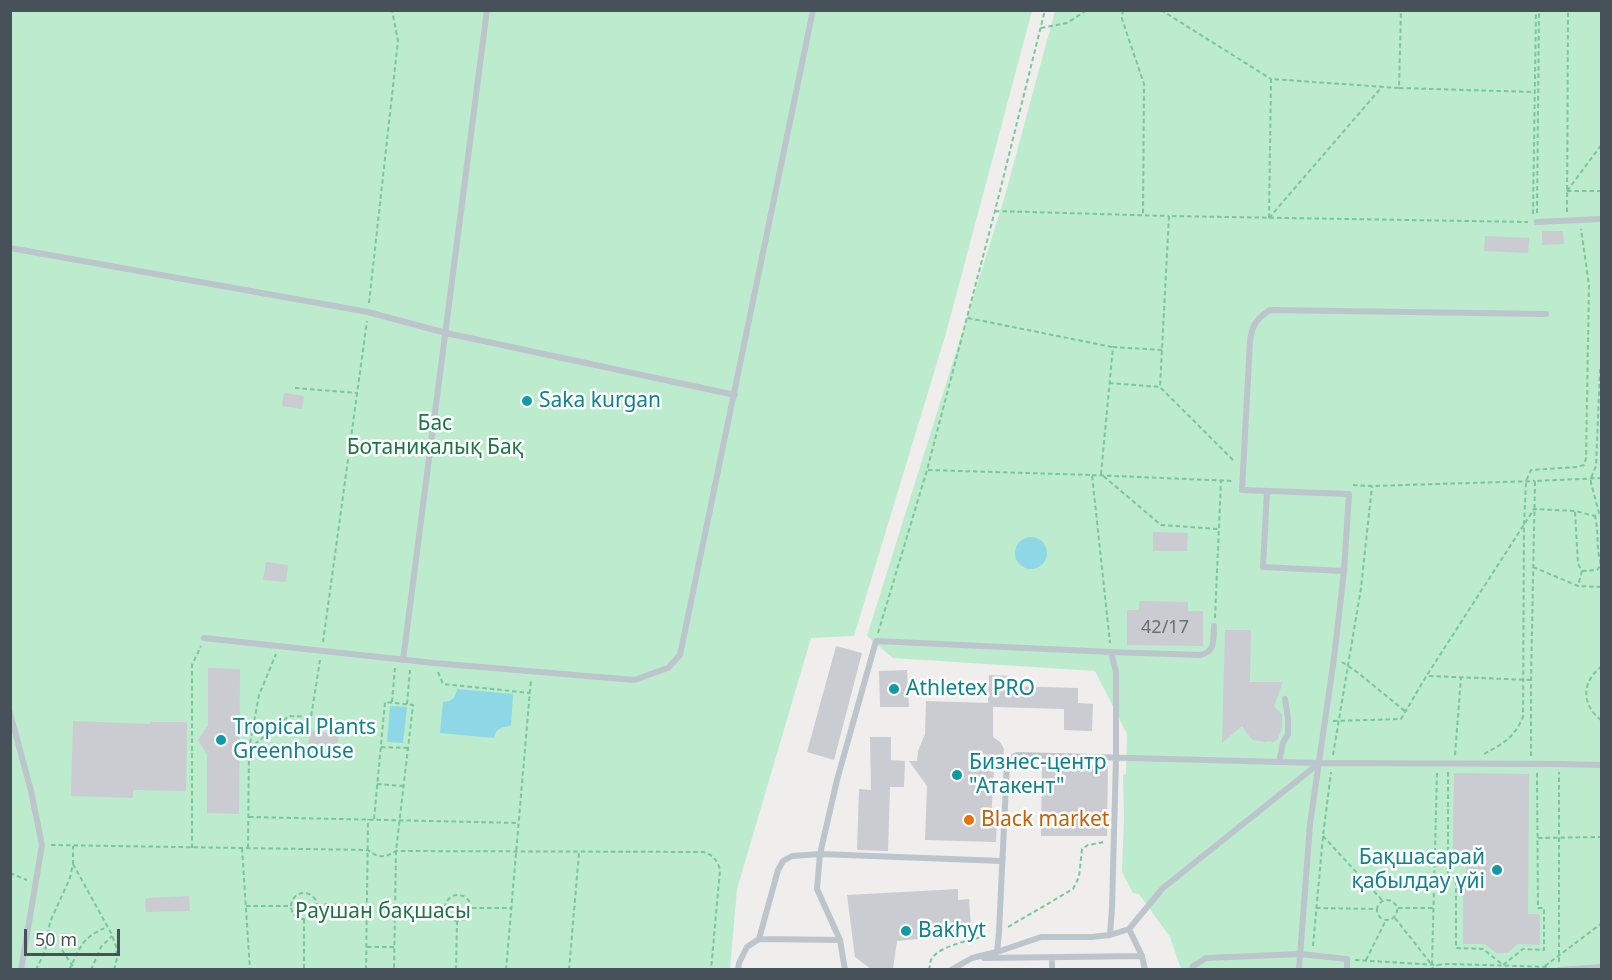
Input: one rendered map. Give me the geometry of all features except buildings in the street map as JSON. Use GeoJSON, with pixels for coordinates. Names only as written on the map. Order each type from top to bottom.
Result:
{"type":"FeatureCollection","features":[{"type":"Feature","properties":{"kind":"lane"},"geometry":{"type":"LineString","coordinates":[[400,659],[446,333],[487,10]]}},
{"type":"Feature","properties":{"kind":"lane"},"geometry":{"type":"LineString","coordinates":[[204,638],[411,661],[634,680],[668,668],[680,655],[813,10]]}},
{"type":"Feature","properties":{"kind":"lane"},"geometry":{"type":"LineString","coordinates":[[1537,222],[1602,219]]}},
{"type":"Feature","properties":{"kind":"lane"},"geometry":{"type":"LineString","coordinates":[[10,248],[368,312],[446,333],[735,395]]}},
{"type":"Feature","properties":{"kind":"lane"},"geometry":{"type":"LineString","coordinates":[[1299,969],[1310,824],[1334,658],[1344,571],[1349,494],[1242,490],[1252,328],[1258,317],[1270,310],[1546,314]]}},
{"type":"Feature","properties":{"kind":"lane"},"geometry":{"type":"LineString","coordinates":[[1267,491],[1263,567],[1344,571]]}},
{"type":"Feature","properties":{"kind":"lane"},"geometry":{"type":"LineString","coordinates":[[844,969],[840,940],[817,889],[820,854],[837,780],[876,640],[1200,656],[1208,654],[1212,649],[1214,626]]}},
{"type":"Feature","properties":{"kind":"lane"},"geometry":{"type":"LineString","coordinates":[[1110,935],[1116,758],[1116,672],[1111,652]]}},
{"type":"Feature","properties":{"kind":"lane"},"geometry":{"type":"LineString","coordinates":[[1280,762],[1283,743],[1288,734],[1285,699]]}},
{"type":"Feature","properties":{"kind":"lane"},"geometry":{"type":"LineString","coordinates":[[10,713],[31,791],[42,845],[21,969]]}},
{"type":"Feature","properties":{"kind":"lane"},"geometry":{"type":"LineString","coordinates":[[997,952],[1007,763],[1017,755],[1319,763],[1602,765]]}},
{"type":"Feature","properties":{"kind":"lane"},"geometry":{"type":"LineString","coordinates":[[951,969],[972,958],[1041,938],[1110,935],[1129,929],[1163,888],[1319,763]]}},
{"type":"Feature","properties":{"kind":"lane"},"geometry":{"type":"LineString","coordinates":[[759,939],[778,870],[783,861],[792,856],[820,854],[1002,861]]}},
{"type":"Feature","properties":{"kind":"lane"},"geometry":{"type":"LineString","coordinates":[[1129,929],[1142,956],[1145,969]]}},
{"type":"Feature","properties":{"kind":"lane"},"geometry":{"type":"LineString","coordinates":[[738,969],[747,946],[759,939],[840,940]]}},
{"type":"Feature","properties":{"kind":"lane"},"geometry":{"type":"LineString","coordinates":[[1192,969],[1206,958],[1300,954],[1347,959],[1347,969]]}},
{"type":"Feature","properties":{"kind":"lane"},"geometry":{"type":"LineString","coordinates":[[972,958],[1142,956]]}},
{"type":"Feature","properties":{"kind":"lane"},"geometry":{"type":"LineString","coordinates":[[1052,957],[1052,969]]}},
{"type":"Feature","properties":{"kind":"lane"},"geometry":{"type":"LineString","coordinates":[[1559,969],[1602,967]]}},
{"type":"Feature","properties":{"kind":"path"},"geometry":{"type":"LineString","coordinates":[[249,749],[289,716],[311,717],[368,312],[398,41],[392,10]]}},
{"type":"Feature","properties":{"kind":"path"},"geometry":{"type":"LineString","coordinates":[[876,640],[927,470],[968,318],[1045,10]]}},
{"type":"Feature","properties":{"kind":"path"},"geometry":{"type":"LineString","coordinates":[[1041,28],[1067,23],[1087,10]]}},
{"type":"Feature","properties":{"kind":"path"},"geometry":{"type":"LineString","coordinates":[[1123,10],[1122,19],[1144,84],[1143,216]]}},
{"type":"Feature","properties":{"kind":"path"},"geometry":{"type":"LineString","coordinates":[[1161,10],[1271,79],[1381,88],[1536,92]]}},
{"type":"Feature","properties":{"kind":"path"},"geometry":{"type":"LineString","coordinates":[[1399,88],[1401,10]]}},
{"type":"Feature","properties":{"kind":"path"},"geometry":{"type":"LineString","coordinates":[[995,211],[1143,216],[1537,222],[1537,10]]}},
{"type":"Feature","properties":{"kind":"path"},"geometry":{"type":"LineString","coordinates":[[1477,755],[1484,754],[1507,741],[1516,732],[1523,717],[1526,481],[1531,470],[1577,467],[1584,465],[1586,458],[1588,285],[1581,226],[1571,221],[1567,191],[1568,10]]}},
{"type":"Feature","properties":{"kind":"path"},"geometry":{"type":"LineString","coordinates":[[1269,218],[1271,79]]}},
{"type":"Feature","properties":{"kind":"path"},"geometry":{"type":"LineString","coordinates":[[1269,218],[1381,88]]}},
{"type":"Feature","properties":{"kind":"path"},"geometry":{"type":"LineString","coordinates":[[1567,191],[1602,144]]}},
{"type":"Feature","properties":{"kind":"path"},"geometry":{"type":"LineString","coordinates":[[1567,191],[1602,191]]}},
{"type":"Feature","properties":{"kind":"path"},"geometry":{"type":"LineString","coordinates":[[1160,387],[1169,216]]}},
{"type":"Feature","properties":{"kind":"path"},"geometry":{"type":"LineString","coordinates":[[968,318],[1113,347],[1162,350]]}},
{"type":"Feature","properties":{"kind":"path"},"geometry":{"type":"LineString","coordinates":[[1101,474],[1113,347]]}},
{"type":"Feature","properties":{"kind":"path"},"geometry":{"type":"LineString","coordinates":[[1534,510],[1575,512],[1595,516],[1600,513],[1591,478],[1596,466],[1600,369],[1602,369]]}},
{"type":"Feature","properties":{"kind":"path"},"geometry":{"type":"LineString","coordinates":[[1109,383],[1160,387],[1243,470]]}},
{"type":"Feature","properties":{"kind":"path"},"geometry":{"type":"LineString","coordinates":[[295,388],[358,393]]}},
{"type":"Feature","properties":{"kind":"path"},"geometry":{"type":"LineString","coordinates":[[927,470],[1101,474],[1242,481]]}},
{"type":"Feature","properties":{"kind":"path"},"geometry":{"type":"LineString","coordinates":[[1101,474],[1161,525],[1218,529]]}},
{"type":"Feature","properties":{"kind":"path"},"geometry":{"type":"LineString","coordinates":[[1092,475],[1111,652]]}},
{"type":"Feature","properties":{"kind":"path"},"geometry":{"type":"LineString","coordinates":[[1348,485],[1602,478]]}},
{"type":"Feature","properties":{"kind":"path"},"geometry":{"type":"LineString","coordinates":[[1214,626],[1221,480]]}},
{"type":"Feature","properties":{"kind":"path"},"geometry":{"type":"LineString","coordinates":[[1503,965],[1522,949],[1544,950],[1544,908],[1538,908],[1538,838],[1531,680],[1535,481]]}},
{"type":"Feature","properties":{"kind":"path"},"geometry":{"type":"LineString","coordinates":[[1312,954],[1333,755],[1361,588],[1372,486]]}},
{"type":"Feature","properties":{"kind":"path"},"geometry":{"type":"LineString","coordinates":[[1324,721],[1401,719],[1534,510]]}},
{"type":"Feature","properties":{"kind":"path"},"geometry":{"type":"LineString","coordinates":[[1575,512],[1578,564],[1582,571],[1578,586]]}},
{"type":"Feature","properties":{"kind":"path"},"geometry":{"type":"LineString","coordinates":[[1582,571],[1597,570],[1601,565],[1597,551],[1595,516]]}},
{"type":"Feature","properties":{"kind":"path"},"geometry":{"type":"LineString","coordinates":[[1533,567],[1578,586],[1602,586]]}},
{"type":"Feature","properties":{"kind":"path"},"geometry":{"type":"LineString","coordinates":[[192,848],[192,665],[204,638]]}},
{"type":"Feature","properties":{"kind":"path"},"geometry":{"type":"LineString","coordinates":[[248,848],[249,749],[259,695],[279,646]]}},
{"type":"Feature","properties":{"kind":"path"},"geometry":{"type":"LineString","coordinates":[[1334,658],[1348,665],[1406,712]]}},
{"type":"Feature","properties":{"kind":"path"},"geometry":{"type":"LineString","coordinates":[[392,702],[400,659]]}},
{"type":"Feature","properties":{"kind":"path"},"geometry":{"type":"LineString","coordinates":[[407,704],[411,661]]}},
{"type":"Feature","properties":{"kind":"path"},"geometry":{"type":"LineString","coordinates":[[434,663],[443,684],[530,693]]}},
{"type":"Feature","properties":{"kind":"path"},"geometry":{"type":"LineString","coordinates":[[1602,666],[1593,673],[1586,693],[1587,704],[1592,713],[1602,721]]}},
{"type":"Feature","properties":{"kind":"path"},"geometry":{"type":"LineString","coordinates":[[507,969],[532,672]]}},
{"type":"Feature","properties":{"kind":"path"},"geometry":{"type":"LineString","coordinates":[[1427,675],[1531,680]]}},
{"type":"Feature","properties":{"kind":"path"},"geometry":{"type":"LineString","coordinates":[[1461,677],[1455,756],[1463,756]]}},
{"type":"Feature","properties":{"kind":"path"},"geometry":{"type":"LineString","coordinates":[[374,819],[385,702],[412,705],[396,851],[394,969]]}},
{"type":"Feature","properties":{"kind":"path"},"geometry":{"type":"LineString","coordinates":[[381,747],[407,748]]}},
{"type":"Feature","properties":{"kind":"path"},"geometry":{"type":"LineString","coordinates":[[1320,755],[1333,755]]}},
{"type":"Feature","properties":{"kind":"path"},"geometry":{"type":"LineString","coordinates":[[1430,969],[1434,965],[1437,764]]}},
{"type":"Feature","properties":{"kind":"path"},"geometry":{"type":"LineString","coordinates":[[1448,764],[1448,873],[1456,880],[1456,948],[1483,949],[1503,965]]}},
{"type":"Feature","properties":{"kind":"path"},"geometry":{"type":"LineString","coordinates":[[1559,764],[1559,969]]}},
{"type":"Feature","properties":{"kind":"path"},"geometry":{"type":"LineString","coordinates":[[377,784],[403,786]]}},
{"type":"Feature","properties":{"kind":"path"},"geometry":{"type":"LineString","coordinates":[[249,817],[518,823]]}},
{"type":"Feature","properties":{"kind":"path"},"geometry":{"type":"LineString","coordinates":[[366,969],[368,819]]}},
{"type":"Feature","properties":{"kind":"path"},"geometry":{"type":"LineString","coordinates":[[1323,836],[1382,900]]}},
{"type":"Feature","properties":{"kind":"path"},"geometry":{"type":"LineString","coordinates":[[1538,838],[1602,837]]}},
{"type":"Feature","properties":{"kind":"path"},"geometry":{"type":"LineString","coordinates":[[929,969],[936,953],[945,948],[999,932],[1073,889],[1079,877],[1082,849],[1088,845],[1113,840]]}},
{"type":"Feature","properties":{"kind":"path"},"geometry":{"type":"LineString","coordinates":[[42,845],[368,850],[382,857],[396,851],[704,852],[710,854],[718,862],[720,870],[711,969]]}},
{"type":"Feature","properties":{"kind":"path"},"geometry":{"type":"LineString","coordinates":[[36,969],[45,951],[50,922],[70,878],[73,846]]}},
{"type":"Feature","properties":{"kind":"path"},"geometry":{"type":"LineString","coordinates":[[242,848],[250,969]]}},
{"type":"Feature","properties":{"kind":"path"},"geometry":{"type":"LineString","coordinates":[[570,969],[579,852]]}},
{"type":"Feature","properties":{"kind":"path"},"geometry":{"type":"LineString","coordinates":[[73,864],[116,946],[117,958],[114,969]]}},
{"type":"Feature","properties":{"kind":"path"},"geometry":{"type":"LineString","coordinates":[[10,873],[36,883]]}},
{"type":"Feature","properties":{"kind":"path"},"geometry":{"type":"LineString","coordinates":[[304,893],[313,896],[317,904],[314,914],[304,919],[295,915],[291,906],[296,896],[304,893]]}},
{"type":"Feature","properties":{"kind":"path"},"geometry":{"type":"LineString","coordinates":[[458,894],[463,895],[469,900],[471,908],[465,919],[457,921],[446,914],[446,900],[458,894]]}},
{"type":"Feature","properties":{"kind":"path"},"geometry":{"type":"LineString","coordinates":[[1386,920],[1378,915],[1377,905],[1382,900],[1391,900],[1397,908]]}},
{"type":"Feature","properties":{"kind":"path"},"geometry":{"type":"LineString","coordinates":[[317,904],[445,908]]}},
{"type":"Feature","properties":{"kind":"path"},"geometry":{"type":"LineString","coordinates":[[245,906],[291,906]]}},
{"type":"Feature","properties":{"kind":"path"},"geometry":{"type":"LineString","coordinates":[[471,908],[512,908]]}},
{"type":"Feature","properties":{"kind":"path"},"geometry":{"type":"LineString","coordinates":[[1316,908],[1376,909]]}},
{"type":"Feature","properties":{"kind":"path"},"geometry":{"type":"LineString","coordinates":[[1397,908],[1434,908]]}},
{"type":"Feature","properties":{"kind":"path"},"geometry":{"type":"LineString","coordinates":[[1394,917],[1397,908]]}},
{"type":"Feature","properties":{"kind":"path"},"geometry":{"type":"LineString","coordinates":[[1394,917],[1434,965]]}},
{"type":"Feature","properties":{"kind":"path"},"geometry":{"type":"LineString","coordinates":[[1365,961],[1386,920],[1394,917]]}},
{"type":"Feature","properties":{"kind":"path"},"geometry":{"type":"LineString","coordinates":[[304,919],[304,969]]}},
{"type":"Feature","properties":{"kind":"path"},"geometry":{"type":"LineString","coordinates":[[456,969],[457,921]]}},
{"type":"Feature","properties":{"kind":"path"},"geometry":{"type":"LineString","coordinates":[[1347,959],[1434,965],[1503,965],[1512,968],[1545,966],[1602,923]]}},
{"type":"Feature","properties":{"kind":"path"},"geometry":{"type":"LineString","coordinates":[[69,969],[83,942],[91,934],[107,927]]}},
{"type":"Feature","properties":{"kind":"path"},"geometry":{"type":"LineString","coordinates":[[1594,929],[1602,929]]}},
{"type":"Feature","properties":{"kind":"path"},"geometry":{"type":"LineString","coordinates":[[91,969],[101,947],[112,936]]}},
{"type":"Feature","properties":{"kind":"path"},"geometry":{"type":"LineString","coordinates":[[366,947],[394,947]]}},
{"type":"Feature","properties":{"kind":"path"},"geometry":{"type":"LineString","coordinates":[[62,950],[77,969]]}},
{"type":"Feature","properties":{"kind":"path"},"geometry":{"type":"LineString","coordinates":[[1449,964],[1449,969]]}},
{"type":"Feature","properties":{"kind":"green space","name":"Бас Ботаникалық Бақ"},"geometry":{"type":"Polygon","coordinates":[[[10,11],[1032,11],[946,333],[854,636],[811,638],[737,889],[730,969],[11,969],[10,11]]]}},
{"type":"Feature","properties":{"kind":"green space"},"geometry":{"type":"Polygon","coordinates":[[[1055,11],[1601,11],[1601,969],[1181,969],[1170,937],[1139,894],[1133,893],[1122,872],[1123,775],[1126,774],[1127,734],[1095,671],[893,658],[867,636],[1004,199],[1055,11]]]}},
{"type":"Feature","properties":{"kind":"water"},"geometry":{"type":"Polygon","coordinates":[[[1031,537],[1042,542],[1047,553],[1042,564],[1031,569],[1020,564],[1015,553],[1020,542],[1031,537]]]}},
{"type":"Feature","properties":{"kind":"water"},"geometry":{"type":"Polygon","coordinates":[[[457,689],[513,694],[511,726],[500,729],[494,738],[440,733],[443,702],[453,699],[457,689]]]}},
{"type":"Feature","properties":{"kind":"water"},"geometry":{"type":"Polygon","coordinates":[[[390,706],[407,707],[403,743],[387,742],[390,706]]]}},
{"type":"Feature","properties":{"kind":"place","name":"Saka kurgan"},"geometry":{"type":"Point","coordinates":[527,401]}},
{"type":"Feature","properties":{"kind":"place","name":"Athletex PRO"},"geometry":{"type":"Point","coordinates":[894,689]}},
{"type":"Feature","properties":{"kind":"place","name":"Tropical Plants Greenhouse"},"geometry":{"type":"Point","coordinates":[221,740]}},
{"type":"Feature","properties":{"kind":"place","name":"Бизнес-центр \"Атакент\""},"geometry":{"type":"Point","coordinates":[957,775]}},
{"type":"Feature","properties":{"kind":"place","name":"Black market"},"geometry":{"type":"Point","coordinates":[969,820]}},
{"type":"Feature","properties":{"kind":"place","name":"Бақшасарай қабылдау үйі"},"geometry":{"type":"Point","coordinates":[1497,870]}},
{"type":"Feature","properties":{"kind":"place","name":"Bakhyt"},"geometry":{"type":"Point","coordinates":[906,931]}},
{"type":"Feature","properties":{"kind":"park label","name":"Раушан бақшасы"},"geometry":{"type":"Point","coordinates":[383,912]}}]}
